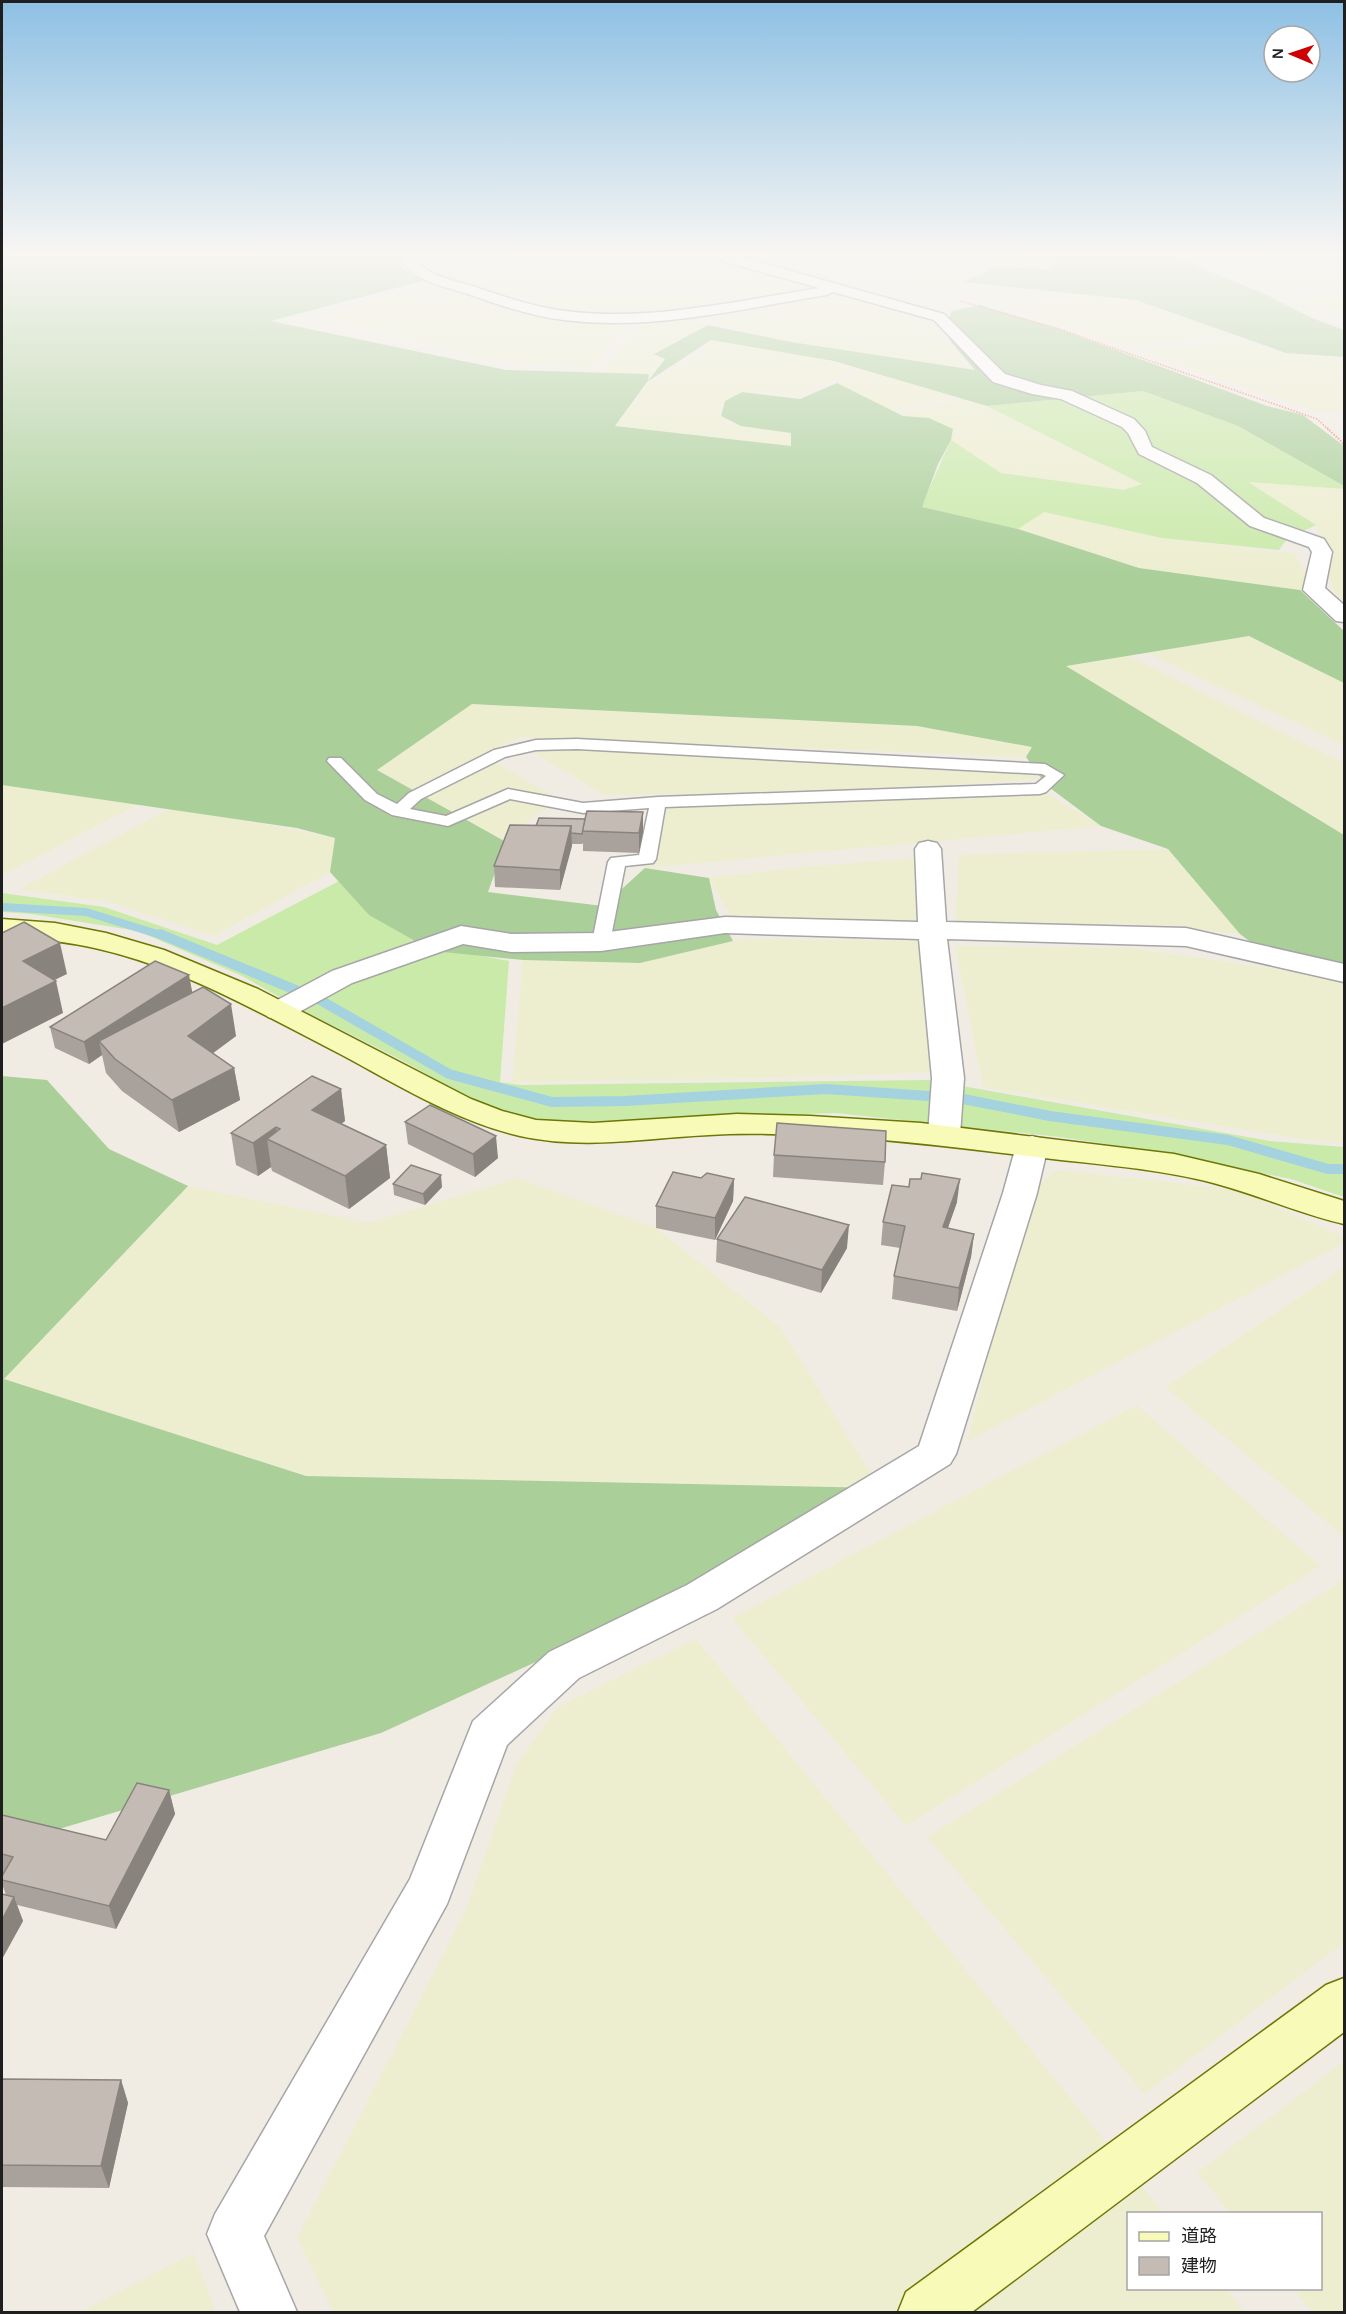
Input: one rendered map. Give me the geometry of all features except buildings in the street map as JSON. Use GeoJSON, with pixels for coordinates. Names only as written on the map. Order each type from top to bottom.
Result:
{"type":"FeatureCollection","features":[{"type":"Feature","properties":{"kind":"street"},"geometry":{"type":"LineString","coordinates":[[981,360],[999,378],[1038,390],[1066,395],[1128,423],[1136,430],[1145,450],[1204,479],[1257,522],[1317,543],[1322,552],[1314,590],[1344,616]]}},
{"type":"Feature","properties":{"kind":"street"},"geometry":{"type":"LineString","coordinates":[[927,849],[932,930],[948,1078],[944,1135]]}},
{"type":"Feature","properties":{"kind":"street"},"geometry":{"type":"LineString","coordinates":[[279,1011],[342,977],[460,935],[511,943],[601,942],[724,925],[1186,938],[1344,973]]}},
{"type":"Feature","properties":{"kind":"street"},"geometry":{"type":"LineString","coordinates":[[2,927],[34,928],[70,933],[178,963],[241,991],[465,1107],[506,1123],[547,1131],[585,1133],[623,1133],[735,1124],[837,1126],[944,1135],[1149,1160],[1274,1188],[1344,1213]]}},
{"type":"Feature","properties":{"kind":"street"},"geometry":{"type":"LineString","coordinates":[[269,2313],[235,2234],[430,1889],[489,1734],[564,1665],[702,1597],[936,1454],[1020,1193],[1032,1146]]}},
{"type":"Feature","properties":{"kind":"street"},"geometry":{"type":"LineString","coordinates":[[926,2313],[1344,2002]]}},
{"type":"Feature","properties":{"kind":"lane"},"geometry":{"type":"LineString","coordinates":[[335,761],[371,797],[398,812],[448,821],[508,794],[583,808],[658,802],[1040,789],[1056,775],[1045,769],[1033,768],[578,744],[536,745],[500,753],[415,796],[398,812]]}},
{"type":"Feature","properties":{"kind":"lane"},"geometry":{"type":"LineString","coordinates":[[601,942],[617,862],[647,859],[658,802]]}},
{"type":"Feature","properties":{"kind":"path"},"geometry":{"type":"LineString","coordinates":[[1144,360],[1317,419],[1344,444]]}},
{"type":"Feature","properties":{"kind":"green space"},"geometry":{"type":"Polygon","coordinates":[[[2,360],[458,360],[506,370],[649,374],[648,381],[664,360],[681,360],[647,382],[615,426],[791,446],[791,433],[741,426],[721,416],[725,401],[742,392],[800,399],[837,383],[903,416],[929,418],[953,429],[951,440],[938,464],[922,507],[1018,529],[1139,568],[1300,590],[1344,631],[1344,683],[1249,636],[1066,666],[1344,835],[1344,982],[1289,971],[1240,934],[1168,849],[1101,826],[1046,785],[1026,757],[1032,747],[917,726],[472,704],[377,770],[506,842],[488,892],[603,906],[645,868],[709,878],[716,910],[733,941],[640,963],[523,960],[433,951],[369,915],[330,872],[335,838],[297,828],[2,785],[2,360]]]}},
{"type":"Feature","properties":{"kind":"green space"},"geometry":{"type":"Polygon","coordinates":[[[493,360],[597,360],[590,368],[493,360]]]}},
{"type":"Feature","properties":{"kind":"green space"},"geometry":{"type":"Polygon","coordinates":[[[612,360],[663,360],[649,374],[601,373],[612,360]]]}},
{"type":"Feature","properties":{"kind":"green space"},"geometry":{"type":"Polygon","coordinates":[[[688,360],[827,360],[853,371],[798,395],[742,392],[725,401],[718,413],[729,424],[791,433],[791,446],[615,427],[647,385],[688,360]]]}},
{"type":"Feature","properties":{"kind":"green space"},"geometry":{"type":"Polygon","coordinates":[[[828,360],[909,360],[975,370],[966,360],[1143,360],[1267,406],[1303,415],[1344,446],[1344,486],[1238,426],[1143,391],[987,406],[828,360]]]}},
{"type":"Feature","properties":{"kind":"green space"},"geometry":{"type":"Polygon","coordinates":[[[907,360],[961,360],[964,366],[977,370],[907,360]]]}},
{"type":"Feature","properties":{"kind":"green space"},"geometry":{"type":"Polygon","coordinates":[[[1167,360],[1344,360],[1344,411],[1321,413],[1167,360]]]}},
{"type":"Feature","properties":{"kind":"green space"},"geometry":{"type":"Polygon","coordinates":[[[864,370],[957,395],[891,413],[837,383],[864,370]]]}},
{"type":"Feature","properties":{"kind":"green space"},"geometry":{"type":"Polygon","coordinates":[[[1143,391],[1238,426],[1344,486],[1344,489],[1248,482],[1316,525],[1287,539],[1279,550],[1162,538],[1044,512],[1018,529],[921,507],[951,440],[1001,473],[1124,490],[1142,484],[987,406],[1143,391]]]}},
{"type":"Feature","properties":{"kind":"green space"},"geometry":{"type":"Polygon","coordinates":[[[966,397],[1020,419],[1059,442],[1143,484],[1124,490],[1001,473],[951,440],[953,429],[897,415],[966,397]]]}},
{"type":"Feature","properties":{"kind":"green space"},"geometry":{"type":"Polygon","coordinates":[[[1246,481],[1344,489],[1344,601],[1334,591],[1316,525],[1246,481]]]}},
{"type":"Feature","properties":{"kind":"green space"},"geometry":{"type":"Polygon","coordinates":[[[1044,512],[1162,538],[1295,554],[1309,582],[1300,590],[1139,568],[1018,529],[1044,512]]]}},
{"type":"Feature","properties":{"kind":"green space"},"geometry":{"type":"Polygon","coordinates":[[[1249,636],[1344,683],[1344,745],[1147,653],[1249,636]]]}},
{"type":"Feature","properties":{"kind":"green space"},"geometry":{"type":"Polygon","coordinates":[[[1129,656],[1344,763],[1344,835],[1065,666],[1129,656]]]}},
{"type":"Feature","properties":{"kind":"green space"},"geometry":{"type":"Polygon","coordinates":[[[472,704],[917,726],[1032,747],[1026,757],[520,737],[485,756],[560,800],[516,829],[506,842],[425,798],[490,760],[417,793],[377,770],[472,704]]]}},
{"type":"Feature","properties":{"kind":"green space"},"geometry":{"type":"Polygon","coordinates":[[[520,744],[1025,761],[1039,779],[836,793],[604,795],[520,744]]]}},
{"type":"Feature","properties":{"kind":"green space"},"geometry":{"type":"Polygon","coordinates":[[[2,784],[149,799],[2,875],[2,784]]]}},
{"type":"Feature","properties":{"kind":"green space"},"geometry":{"type":"Polygon","coordinates":[[[1036,787],[1101,826],[645,868],[658,802],[1036,787]]]}},
{"type":"Feature","properties":{"kind":"green space"},"geometry":{"type":"Polygon","coordinates":[[[175,806],[335,838],[330,872],[214,936],[105,901],[19,889],[175,806]]]}},
{"type":"Feature","properties":{"kind":"green space"},"geometry":{"type":"Polygon","coordinates":[[[1168,849],[1240,934],[1117,923],[955,928],[959,855],[1168,849]]]}},
{"type":"Feature","properties":{"kind":"green space"},"geometry":{"type":"Polygon","coordinates":[[[918,858],[922,929],[737,927],[709,878],[799,867],[918,858]]]}},
{"type":"Feature","properties":{"kind":"green space"},"geometry":{"type":"Polygon","coordinates":[[[339,881],[369,915],[472,954],[509,961],[500,1082],[521,1085],[929,1080],[1270,1141],[1344,1147],[1344,1197],[1291,1179],[1152,1151],[1060,1137],[836,1113],[554,1123],[510,1117],[471,1099],[242,976],[138,931],[31,914],[2,912],[2,893],[104,907],[217,945],[339,881]]]}},
{"type":"Feature","properties":{"kind":"green space"},"geometry":{"type":"Polygon","coordinates":[[[743,939],[917,941],[935,1072],[733,1079],[512,1082],[523,960],[640,963],[743,939]]]}},
{"type":"Feature","properties":{"kind":"green space"},"geometry":{"type":"Polygon","coordinates":[[[955,946],[1131,948],[1289,971],[1344,983],[1344,1142],[1308,1140],[983,1087],[955,946]]]}},
{"type":"Feature","properties":{"kind":"green space"},"geometry":{"type":"Polygon","coordinates":[[[2,1076],[47,1080],[109,1149],[188,1186],[4,1379],[306,1476],[880,1488],[775,1552],[381,1733],[2,1846],[2,1076]]]}},
{"type":"Feature","properties":{"kind":"green space"},"geometry":{"type":"Polygon","coordinates":[[[1058,1170],[1239,1190],[1344,1237],[1344,1243],[968,1441],[1024,1195],[1058,1170]]]}},
{"type":"Feature","properties":{"kind":"green space"},"geometry":{"type":"Polygon","coordinates":[[[518,1178],[656,1228],[780,1327],[880,1488],[306,1476],[3,1379],[188,1186],[368,1223],[518,1178]]]}},
{"type":"Feature","properties":{"kind":"green space"},"geometry":{"type":"Polygon","coordinates":[[[1344,1267],[1344,1537],[1165,1387],[1344,1267]]]}},
{"type":"Feature","properties":{"kind":"green space"},"geometry":{"type":"Polygon","coordinates":[[[1137,1405],[1320,1566],[906,1826],[732,1618],[1137,1405]]]}},
{"type":"Feature","properties":{"kind":"green space"},"geometry":{"type":"Polygon","coordinates":[[[1344,1580],[1344,1943],[1144,2094],[927,1837],[1344,1580]]]}},
{"type":"Feature","properties":{"kind":"green space"},"geometry":{"type":"Polygon","coordinates":[[[696,1639],[1163,2212],[1127,2212],[1127,2290],[1227,2290],[1245,2312],[333,2312],[297,2238],[465,1912],[516,1765],[558,1707],[696,1639]]]}},
{"type":"Feature","properties":{"kind":"green space"},"geometry":{"type":"Polygon","coordinates":[[[1344,2061],[1344,2312],[1313,2312],[1294,2290],[1322,2290],[1322,2212],[1229,2212],[1197,2173],[1344,2061]]]}},
{"type":"Feature","properties":{"kind":"green space"},"geometry":{"type":"Polygon","coordinates":[[[194,2253],[216,2312],[80,2312],[194,2253]]]}},
{"type":"Feature","properties":{"kind":"waterway"},"geometry":{"type":"LineString","coordinates":[[2,907],[86,912],[164,936]]}},
{"type":"Feature","properties":{"kind":"waterway"},"geometry":{"type":"LineString","coordinates":[[160,934],[320,1000],[449,1074],[552,1102],[625,1101],[826,1089],[958,1098],[1050,1116],[1228,1140],[1328,1169],[1344,1169]]}}]}
